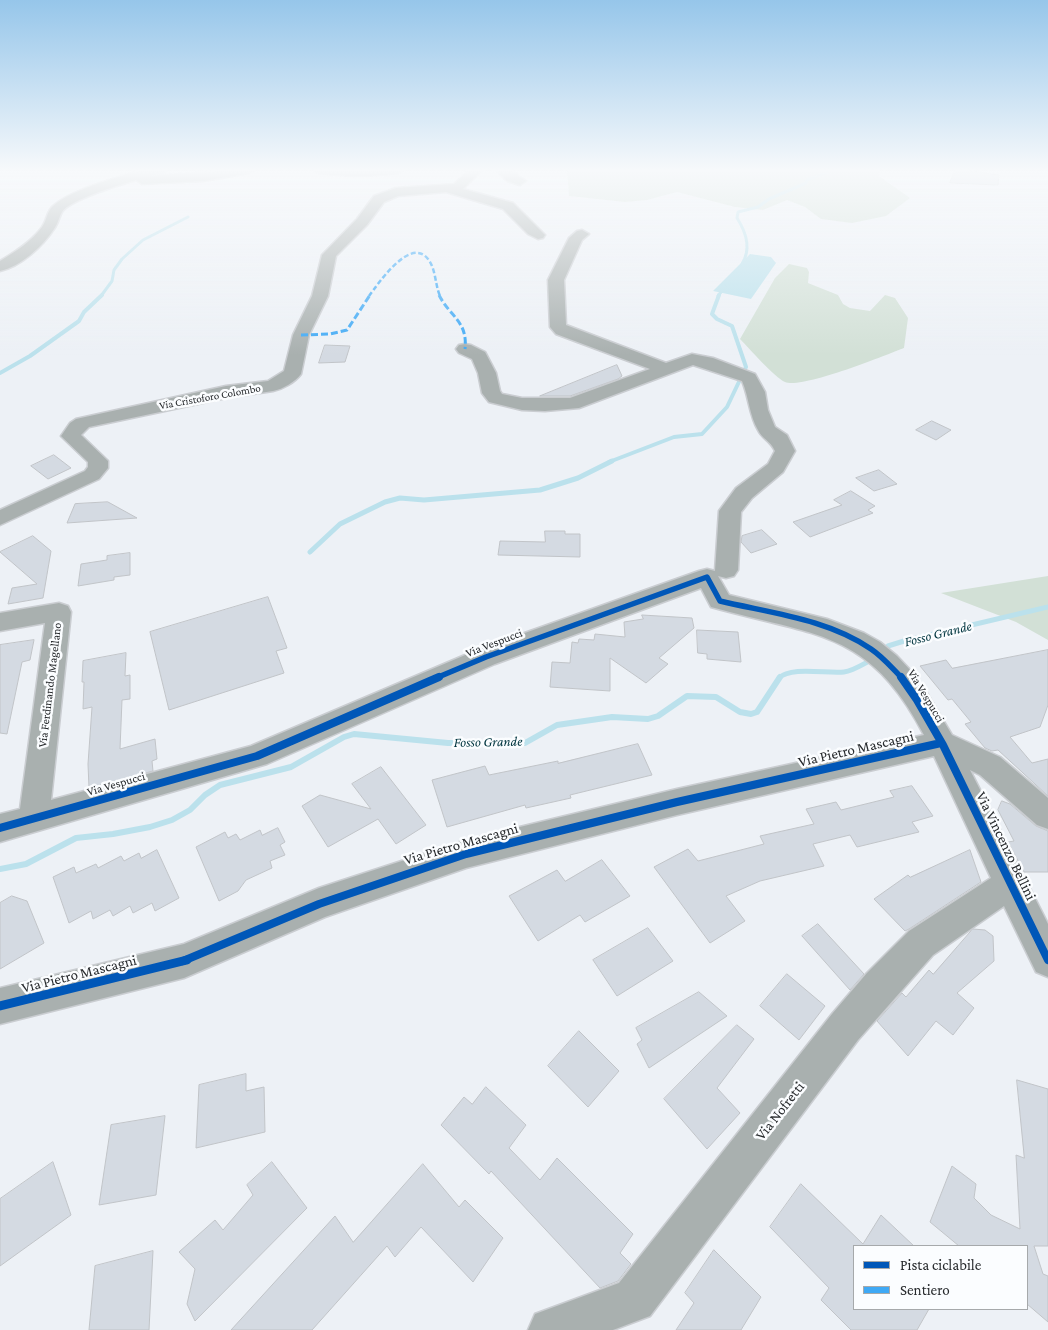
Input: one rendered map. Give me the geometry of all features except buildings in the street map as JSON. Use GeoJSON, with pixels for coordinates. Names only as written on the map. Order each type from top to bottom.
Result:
{"type":"FeatureCollection","features":[{"type":"Feature","properties":{"kind":"street"},"geometry":{"type":"LineString","coordinates":[[0,267],[38,240],[45,231]]}},
{"type":"Feature","properties":{"kind":"street","name":"Via Cristoforo Colombo"},"geometry":{"type":"LineString","coordinates":[[0,518],[92,475],[98,468],[98,461],[71,436],[77,427],[83,423],[226,392],[273,386],[292,374],[301,335],[320,296],[329,256],[353,231]]}},
{"type":"Feature","properties":{"kind":"street"},"geometry":{"type":"LineString","coordinates":[[532,231],[538,235]]}},
{"type":"Feature","properties":{"kind":"street"},"geometry":{"type":"LineString","coordinates":[[582,234],[576,238],[556,280],[558,327],[664,368]]}},
{"type":"Feature","properties":{"kind":"street"},"geometry":{"type":"LineString","coordinates":[[465,349],[479,356],[487,373],[491,393],[496,398],[522,404],[572,404],[692,358],[749,378],[756,392],[759,410],[767,430],[780,439],[785,451],[776,468],[744,494],[730,511],[726,570]]}},
{"type":"Feature","properties":{"kind":"street","name":"Via Vespucci"},"geometry":{"type":"LineString","coordinates":[[0,828],[257,756],[486,657],[707,577],[720,601],[832,629],[869,647],[884,658],[906,681],[941,743]]}},
{"type":"Feature","properties":{"kind":"street","name":"Via Ferdinando Magellano"},"geometry":{"type":"LineString","coordinates":[[0,622],[59,612],[34,819]]}},
{"type":"Feature","properties":{"kind":"street"},"geometry":{"type":"LineString","coordinates":[[941,743],[990,766],[1048,816]]}},
{"type":"Feature","properties":{"kind":"street","name":"Via Vincenzo Bellini"},"geometry":{"type":"LineString","coordinates":[[941,743],[1048,960]]}},
{"type":"Feature","properties":{"kind":"street","name":"Via Pietro Mascagni"},"geometry":{"type":"LineString","coordinates":[[0,1006],[184,961],[319,904],[466,854],[667,804],[941,743]]}},
{"type":"Feature","properties":{"kind":"street","name":"Via Nofretti"},"geometry":{"type":"LineString","coordinates":[[551,1330],[634,1300],[844,1027],[880,986],[921,943],[1010,884]]}},
{"type":"Feature","properties":{"kind":"shaded area"},"geometry":{"type":"Polygon","coordinates":[[[789,264],[807,268],[809,272],[808,283],[838,295],[843,304],[850,308],[870,311],[885,295],[895,298],[908,318],[904,348],[843,371],[808,381],[785,382],[769,369],[740,339],[775,278],[789,264]]]}},
{"type":"Feature","properties":{"kind":"shaded area"},"geometry":{"type":"Polygon","coordinates":[[[1048,576],[1048,640],[1016,622],[941,593],[1048,576]]]}},
{"type":"Feature","properties":{"kind":"water"},"geometry":{"type":"Polygon","coordinates":[[[750,254],[771,257],[776,263],[751,299],[713,291],[750,254]]]}},
{"type":"Feature","properties":{"kind":"waterway"},"geometry":{"type":"LineString","coordinates":[[101,296],[112,281],[114,270],[122,259],[143,240],[160,231]]}},
{"type":"Feature","properties":{"kind":"waterway"},"geometry":{"type":"LineString","coordinates":[[742,264],[747,252],[747,240],[744,231]]}},
{"type":"Feature","properties":{"kind":"waterway"},"geometry":{"type":"LineString","coordinates":[[718,296],[725,287]]}},
{"type":"Feature","properties":{"kind":"waterway"},"geometry":{"type":"LineString","coordinates":[[609,462],[674,437],[702,434],[727,407],[746,367],[732,326],[717,319],[712,314],[719,295]]}},
{"type":"Feature","properties":{"kind":"waterway"},"geometry":{"type":"LineString","coordinates":[[0,373],[30,356],[79,321],[84,312],[101,296]]}},
{"type":"Feature","properties":{"kind":"waterway"},"geometry":{"type":"LineString","coordinates":[[310,552],[340,524],[385,502],[400,498],[424,500],[540,490],[578,478],[612,461]]}},
{"type":"Feature","properties":{"kind":"waterway","name":"Fosso Grande"},"geometry":{"type":"LineString","coordinates":[[882,652],[888,646],[904,641],[1048,607]]}},
{"type":"Feature","properties":{"kind":"waterway","name":"Fosso Grande"},"geometry":{"type":"LineString","coordinates":[[780,678],[785,674],[800,671],[848,671],[873,659]]}},
{"type":"Feature","properties":{"kind":"waterway","name":"Fosso Grande"},"geometry":{"type":"LineString","coordinates":[[0,869],[26,864],[76,838],[113,834],[150,827],[172,820],[190,810],[205,795],[220,785],[291,767],[344,737],[354,734],[448,743],[525,743],[557,725],[612,717],[648,719],[658,716],[687,696],[716,697],[740,712],[751,714],[757,712],[780,678]]}},
{"type":"Feature","properties":{"kind":"marked path"},"geometry":{"type":"LineString","coordinates":[[301,335],[330,334],[347,330],[370,295],[392,267],[404,257],[415,252],[424,255],[428,259],[440,297],[463,326],[466,340],[465,349]]}},
{"type":"Feature","properties":{"kind":"cycle path"},"geometry":{"type":"LineString","coordinates":[[0,828],[257,756],[486,657],[707,577],[720,601],[818,625],[855,640],[888,662],[903,680],[931,722],[1048,960]]}},
{"type":"Feature","properties":{"kind":"cycle path"},"geometry":{"type":"LineString","coordinates":[[0,1006],[184,961],[319,904],[466,854],[677,802],[941,743]]}}]}
